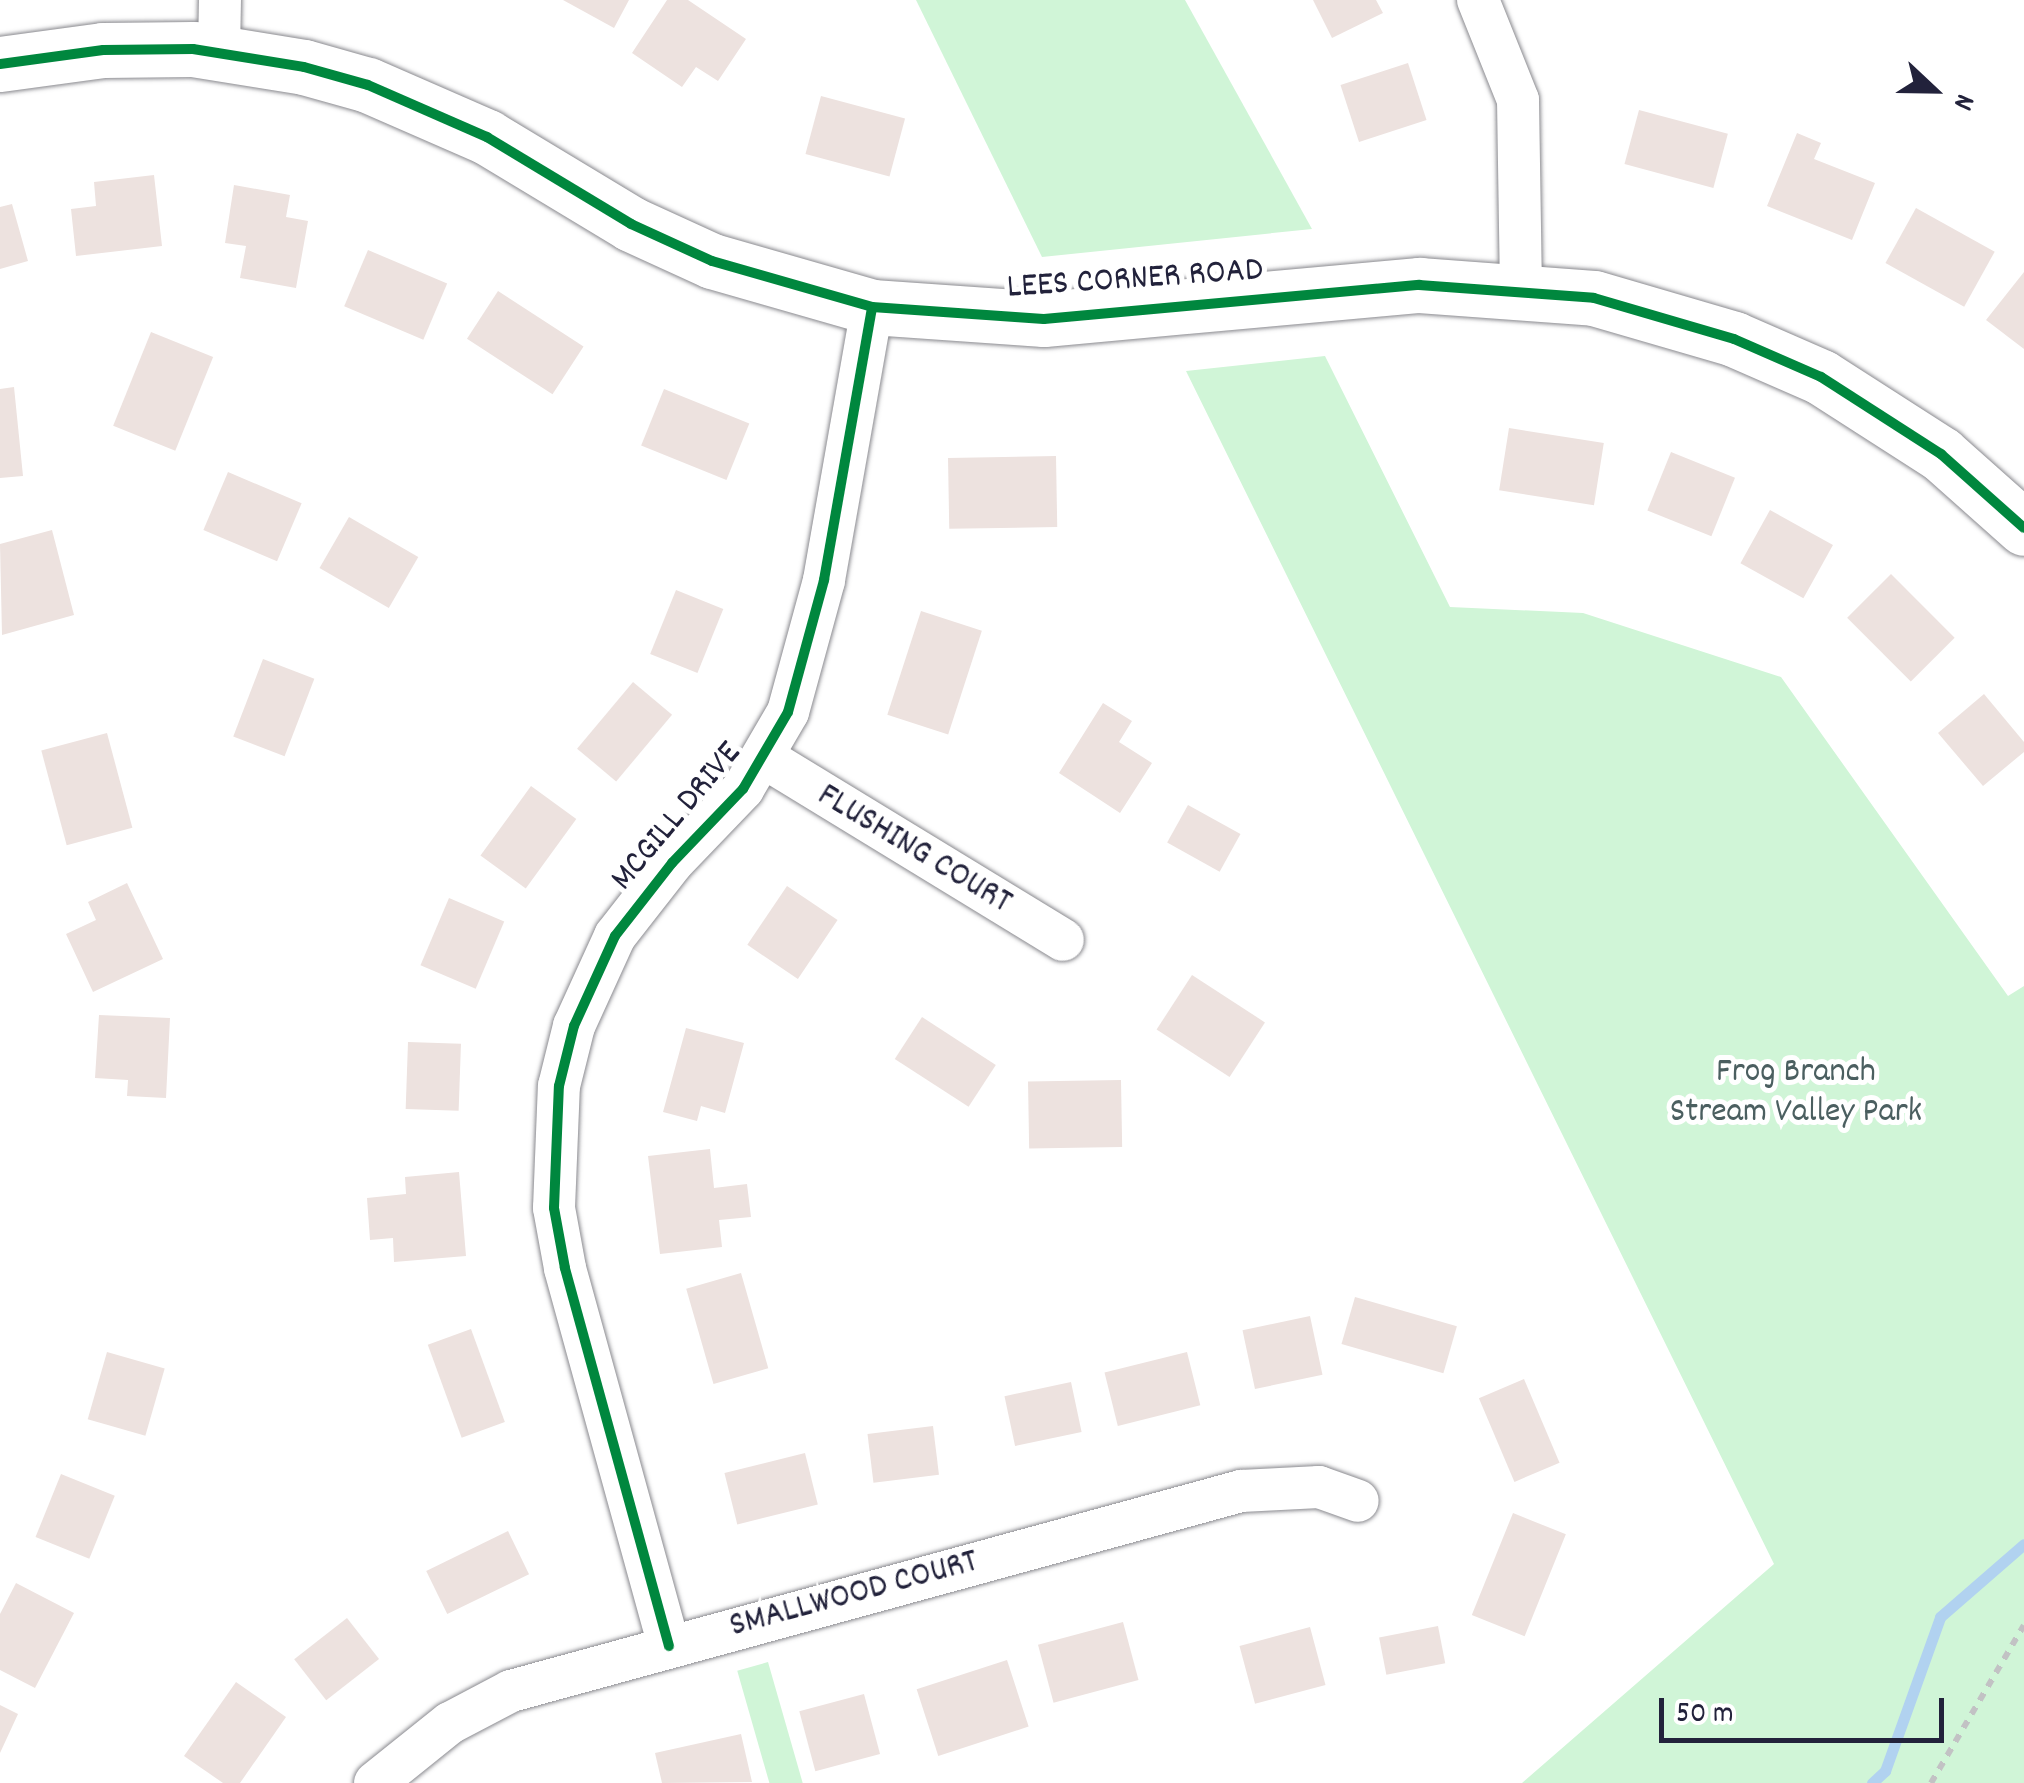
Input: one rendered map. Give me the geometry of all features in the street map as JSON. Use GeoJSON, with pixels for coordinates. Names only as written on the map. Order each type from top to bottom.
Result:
{"type":"FeatureCollection","features":[{"type":"Feature","properties":{"kind":"street"},"geometry":{"type":"LineString","coordinates":[[1478,0],[1518,100],[1522,293]]}},
{"type":"Feature","properties":{"kind":"street","name":"LEES CORNER ROAD"},"geometry":{"type":"LineString","coordinates":[[0,64],[103,50],[220,26],[487,137],[631,224],[712,262],[872,307],[1044,319],[1403,286],[1522,293],[1642,310],[1778,357],[1903,427],[2024,528]]}},
{"type":"Feature","properties":{"kind":"street","name":"MCGILL DRIVE"},"geometry":{"type":"LineString","coordinates":[[669,1646],[564,1268],[554,1208],[558,1086],[574,1026],[615,936],[764,758],[788,712],[810,641],[872,307]]}},
{"type":"Feature","properties":{"kind":"street","name":"FLUSHING COURT"},"geometry":{"type":"LineString","coordinates":[[764,758],[1063,940]]}},
{"type":"Feature","properties":{"kind":"street","name":"SMALLWOOD COURT"},"geometry":{"type":"LineString","coordinates":[[376,1783],[450,1723],[511,1691],[1241,1491],[1299,1486],[1358,1501]]}},
{"type":"Feature","properties":{"kind":"path"},"geometry":{"type":"LineString","coordinates":[[1931,1783],[2024,1625]]}},
{"type":"Feature","properties":{"kind":"green space"},"geometry":{"type":"Polygon","coordinates":[[[916,0],[1185,0],[1312,229],[1042,257],[916,0]]]}},
{"type":"Feature","properties":{"kind":"green space","name":"Frog Branch Stream Valley Park"},"geometry":{"type":"Polygon","coordinates":[[[1325,356],[1450,607],[1583,613],[1781,677],[2008,996],[2024,986],[2024,1783],[1522,1783],[1774,1564],[1186,371],[1325,356]]]}},
{"type":"Feature","properties":{"kind":"green space"},"geometry":{"type":"Polygon","coordinates":[[[768,1662],[803,1783],[769,1783],[737,1671],[768,1662]]]}},
{"type":"Feature","properties":{"kind":"building"},"geometry":{"type":"Polygon","coordinates":[[[563,0],[629,0],[614,28],[563,0]]]}},
{"type":"Feature","properties":{"kind":"building"},"geometry":{"type":"Polygon","coordinates":[[[667,0],[688,0],[746,39],[718,81],[696,67],[682,87],[632,53],[667,0]]]}},
{"type":"Feature","properties":{"kind":"building"},"geometry":{"type":"Polygon","coordinates":[[[1313,0],[1376,0],[1383,13],[1332,38],[1313,0]]]}},
{"type":"Feature","properties":{"kind":"building"},"geometry":{"type":"Polygon","coordinates":[[[1408,63],[1427,120],[1359,142],[1340,85],[1408,63]]]}},
{"type":"Feature","properties":{"kind":"building"},"geometry":{"type":"Polygon","coordinates":[[[821,96],[905,119],[890,176],[805,154],[821,96]]]}},
{"type":"Feature","properties":{"kind":"building"},"geometry":{"type":"Polygon","coordinates":[[[1639,110],[1728,134],[1713,188],[1625,164],[1639,110]]]}},
{"type":"Feature","properties":{"kind":"building"},"geometry":{"type":"Polygon","coordinates":[[[1797,133],[1821,143],[1814,159],[1875,183],[1852,240],[1767,206],[1797,133]]]}},
{"type":"Feature","properties":{"kind":"building"},"geometry":{"type":"Polygon","coordinates":[[[154,175],[162,246],[76,256],[71,209],[96,206],[94,182],[154,175]]]}},
{"type":"Feature","properties":{"kind":"building"},"geometry":{"type":"Polygon","coordinates":[[[234,185],[290,195],[286,217],[308,221],[296,288],[240,278],[246,246],[225,243],[234,185]]]}},
{"type":"Feature","properties":{"kind":"building"},"geometry":{"type":"Polygon","coordinates":[[[12,204],[28,261],[0,269],[0,207],[12,204]]]}},
{"type":"Feature","properties":{"kind":"building"},"geometry":{"type":"Polygon","coordinates":[[[1916,208],[1995,252],[1964,307],[1885,263],[1916,208]]]}},
{"type":"Feature","properties":{"kind":"building"},"geometry":{"type":"Polygon","coordinates":[[[368,250],[447,284],[423,340],[344,306],[368,250]]]}},
{"type":"Feature","properties":{"kind":"building"},"geometry":{"type":"Polygon","coordinates":[[[2024,272],[2024,349],[1986,320],[2024,272]]]}},
{"type":"Feature","properties":{"kind":"building"},"geometry":{"type":"Polygon","coordinates":[[[498,291],[584,347],[552,394],[467,339],[498,291]]]}},
{"type":"Feature","properties":{"kind":"building"},"geometry":{"type":"Polygon","coordinates":[[[151,332],[213,357],[175,451],[113,426],[151,332]]]}},
{"type":"Feature","properties":{"kind":"building"},"geometry":{"type":"Polygon","coordinates":[[[14,387],[23,476],[0,478],[0,389],[14,387]]]}},
{"type":"Feature","properties":{"kind":"building"},"geometry":{"type":"Polygon","coordinates":[[[664,389],[749,423],[726,480],[641,446],[664,389]]]}},
{"type":"Feature","properties":{"kind":"building"},"geometry":{"type":"Polygon","coordinates":[[[1509,428],[1604,443],[1594,505],[1499,490],[1509,428]]]}},
{"type":"Feature","properties":{"kind":"building"},"geometry":{"type":"Polygon","coordinates":[[[1671,452],[1735,478],[1711,536],[1647,510],[1671,452]]]}},
{"type":"Feature","properties":{"kind":"building"},"geometry":{"type":"Polygon","coordinates":[[[1056,456],[1057,527],[949,529],[948,458],[1056,456]]]}},
{"type":"Feature","properties":{"kind":"building"},"geometry":{"type":"Polygon","coordinates":[[[228,472],[302,503],[277,561],[203,530],[228,472]]]}},
{"type":"Feature","properties":{"kind":"building"},"geometry":{"type":"Polygon","coordinates":[[[1770,510],[1833,545],[1803,598],[1740,563],[1770,510]]]}},
{"type":"Feature","properties":{"kind":"building"},"geometry":{"type":"Polygon","coordinates":[[[349,517],[418,557],[389,608],[320,568],[349,517]]]}},
{"type":"Feature","properties":{"kind":"building"},"geometry":{"type":"Polygon","coordinates":[[[52,530],[74,615],[2,635],[0,544],[52,530]]]}},
{"type":"Feature","properties":{"kind":"building"},"geometry":{"type":"Polygon","coordinates":[[[1891,574],[1955,638],[1911,681],[1847,618],[1891,574]]]}},
{"type":"Feature","properties":{"kind":"building"},"geometry":{"type":"Polygon","coordinates":[[[676,590],[723,609],[697,673],[650,654],[676,590]]]}},
{"type":"Feature","properties":{"kind":"building"},"geometry":{"type":"Polygon","coordinates":[[[921,611],[982,631],[948,734],[887,715],[921,611]]]}},
{"type":"Feature","properties":{"kind":"building"},"geometry":{"type":"Polygon","coordinates":[[[263,659],[314,679],[285,756],[233,736],[263,659]]]}},
{"type":"Feature","properties":{"kind":"building"},"geometry":{"type":"Polygon","coordinates":[[[633,682],[672,715],[616,781],[577,749],[633,682]]]}},
{"type":"Feature","properties":{"kind":"building"},"geometry":{"type":"Polygon","coordinates":[[[1984,694],[2024,742],[2024,752],[1983,786],[1938,733],[1984,694]]]}},
{"type":"Feature","properties":{"kind":"building"},"geometry":{"type":"Polygon","coordinates":[[[1103,703],[1132,721],[1119,742],[1152,763],[1120,813],[1059,773],[1103,703]]]}},
{"type":"Feature","properties":{"kind":"building"},"geometry":{"type":"Polygon","coordinates":[[[107,733],[132,828],[67,845],[41,751],[107,733]]]}},
{"type":"Feature","properties":{"kind":"building"},"geometry":{"type":"Polygon","coordinates":[[[531,786],[576,819],[526,888],[480,856],[531,786]]]}},
{"type":"Feature","properties":{"kind":"building"},"geometry":{"type":"Polygon","coordinates":[[[1188,805],[1240,834],[1220,872],[1167,843],[1188,805]]]}},
{"type":"Feature","properties":{"kind":"building"},"geometry":{"type":"Polygon","coordinates":[[[127,883],[163,959],[93,992],[66,934],[96,920],[88,902],[127,883]]]}},
{"type":"Feature","properties":{"kind":"building"},"geometry":{"type":"Polygon","coordinates":[[[787,886],[838,920],[798,979],[747,945],[787,886]]]}},
{"type":"Feature","properties":{"kind":"building"},"geometry":{"type":"Polygon","coordinates":[[[449,898],[504,921],[476,989],[420,965],[449,898]]]}},
{"type":"Feature","properties":{"kind":"building"},"geometry":{"type":"Polygon","coordinates":[[[1192,975],[1265,1022],[1230,1077],[1157,1030],[1192,975]]]}},
{"type":"Feature","properties":{"kind":"building"},"geometry":{"type":"Polygon","coordinates":[[[99,1015],[170,1018],[166,1098],[127,1096],[128,1080],[95,1078],[99,1015]]]}},
{"type":"Feature","properties":{"kind":"building"},"geometry":{"type":"Polygon","coordinates":[[[922,1017],[996,1065],[969,1107],[895,1059],[922,1017]]]}},
{"type":"Feature","properties":{"kind":"building"},"geometry":{"type":"Polygon","coordinates":[[[686,1028],[744,1043],[725,1113],[701,1106],[697,1121],[663,1112],[686,1028]]]}},
{"type":"Feature","properties":{"kind":"building"},"geometry":{"type":"Polygon","coordinates":[[[408,1042],[461,1044],[459,1111],[406,1109],[408,1042]]]}},
{"type":"Feature","properties":{"kind":"building"},"geometry":{"type":"Polygon","coordinates":[[[1121,1080],[1122,1147],[1029,1149],[1028,1082],[1121,1080]]]}},
{"type":"Feature","properties":{"kind":"building"},"geometry":{"type":"Polygon","coordinates":[[[710,1149],[714,1188],[747,1184],[751,1217],[719,1220],[722,1247],[660,1254],[648,1156],[710,1149]]]}},
{"type":"Feature","properties":{"kind":"building"},"geometry":{"type":"Polygon","coordinates":[[[459,1172],[466,1256],[394,1262],[393,1238],[370,1240],[367,1198],[406,1194],[405,1177],[459,1172]]]}},
{"type":"Feature","properties":{"kind":"building"},"geometry":{"type":"Polygon","coordinates":[[[741,1273],[768,1368],[713,1384],[686,1289],[741,1273]]]}},
{"type":"Feature","properties":{"kind":"building"},"geometry":{"type":"Polygon","coordinates":[[[1355,1297],[1457,1326],[1443,1373],[1341,1344],[1355,1297]]]}},
{"type":"Feature","properties":{"kind":"building"},"geometry":{"type":"Polygon","coordinates":[[[1310,1316],[1322,1375],[1255,1389],[1243,1330],[1310,1316]]]}},
{"type":"Feature","properties":{"kind":"building"},"geometry":{"type":"Polygon","coordinates":[[[471,1329],[505,1422],[462,1438],[428,1345],[471,1329]]]}},
{"type":"Feature","properties":{"kind":"building"},"geometry":{"type":"Polygon","coordinates":[[[107,1352],[165,1369],[145,1436],[88,1419],[107,1352]]]}},
{"type":"Feature","properties":{"kind":"building"},"geometry":{"type":"Polygon","coordinates":[[[1187,1352],[1200,1405],[1118,1426],[1105,1373],[1187,1352]]]}},
{"type":"Feature","properties":{"kind":"building"},"geometry":{"type":"Polygon","coordinates":[[[1524,1379],[1560,1463],[1514,1482],[1479,1398],[1524,1379]]]}},
{"type":"Feature","properties":{"kind":"building"},"geometry":{"type":"Polygon","coordinates":[[[1071,1382],[1082,1432],[1015,1446],[1004,1396],[1071,1382]]]}},
{"type":"Feature","properties":{"kind":"building"},"geometry":{"type":"Polygon","coordinates":[[[933,1426],[939,1475],[873,1483],[867,1434],[933,1426]]]}},
{"type":"Feature","properties":{"kind":"building"},"geometry":{"type":"Polygon","coordinates":[[[805,1453],[818,1504],[737,1525],[724,1473],[805,1453]]]}},
{"type":"Feature","properties":{"kind":"building"},"geometry":{"type":"Polygon","coordinates":[[[61,1474],[115,1496],[89,1559],[36,1537],[61,1474]]]}},
{"type":"Feature","properties":{"kind":"building"},"geometry":{"type":"Polygon","coordinates":[[[1513,1513],[1566,1534],[1525,1636],[1472,1615],[1513,1513]]]}},
{"type":"Feature","properties":{"kind":"building"},"geometry":{"type":"Polygon","coordinates":[[[508,1531],[529,1574],[447,1614],[426,1571],[508,1531]]]}},
{"type":"Feature","properties":{"kind":"building"},"geometry":{"type":"Polygon","coordinates":[[[16,1583],[74,1613],[35,1688],[0,1670],[0,1614],[16,1583]]]}},
{"type":"Feature","properties":{"kind":"building"},"geometry":{"type":"Polygon","coordinates":[[[347,1618],[379,1659],[326,1700],[294,1659],[347,1618]]]}},
{"type":"Feature","properties":{"kind":"building"},"geometry":{"type":"Polygon","coordinates":[[[1123,1622],[1139,1680],[1054,1703],[1038,1645],[1123,1622]]]}},
{"type":"Feature","properties":{"kind":"building"},"geometry":{"type":"Polygon","coordinates":[[[1438,1626],[1445,1663],[1386,1675],[1379,1637],[1438,1626]]]}},
{"type":"Feature","properties":{"kind":"building"},"geometry":{"type":"Polygon","coordinates":[[[1310,1627],[1326,1685],[1255,1704],[1239,1646],[1310,1627]]]}},
{"type":"Feature","properties":{"kind":"building"},"geometry":{"type":"Polygon","coordinates":[[[1007,1660],[1029,1727],[938,1756],[917,1689],[1007,1660]]]}},
{"type":"Feature","properties":{"kind":"building"},"geometry":{"type":"Polygon","coordinates":[[[236,1682],[286,1717],[240,1783],[223,1783],[184,1756],[236,1682]]]}},
{"type":"Feature","properties":{"kind":"building"},"geometry":{"type":"Polygon","coordinates":[[[864,1694],[880,1754],[815,1771],[799,1711],[864,1694]]]}},
{"type":"Feature","properties":{"kind":"building"},"geometry":{"type":"Polygon","coordinates":[[[0,1705],[18,1714],[0,1753],[0,1705]]]}},
{"type":"Feature","properties":{"kind":"building"},"geometry":{"type":"Polygon","coordinates":[[[741,1734],[752,1782],[662,1783],[655,1753],[741,1734]]]}},
{"type":"Feature","properties":{"kind":"waterway"},"geometry":{"type":"LineString","coordinates":[[1872,1783],[1885,1771],[1940,1617],[2024,1544]]}},
{"type":"Feature","properties":{"kind":"cycle path"},"geometry":{"type":"LineString","coordinates":[[0,64],[103,50],[193,49],[304,67],[368,85],[487,137],[631,224],[712,261],[872,307],[1044,319],[1419,285],[1594,298],[1734,339],[1821,377],[1941,454],[2024,528]]}},
{"type":"Feature","properties":{"kind":"cycle path"},"geometry":{"type":"LineString","coordinates":[[669,1646],[565,1268],[554,1208],[559,1086],[574,1026],[615,936],[672,863],[743,789],[788,712],[824,580],[872,307]]}}]}
